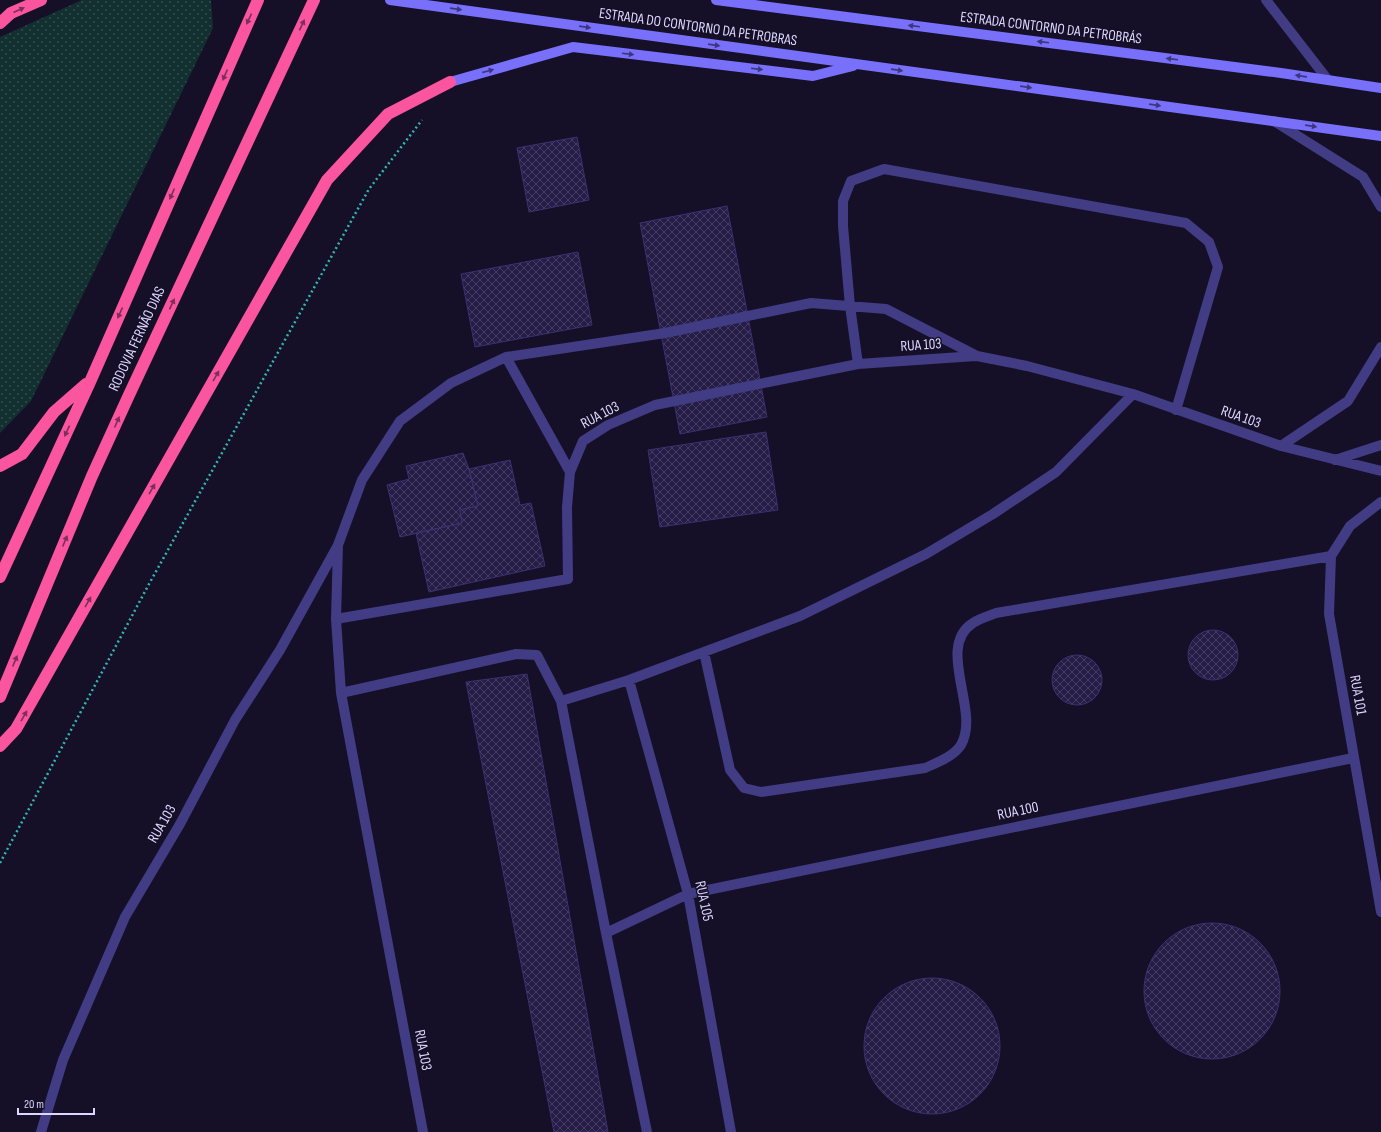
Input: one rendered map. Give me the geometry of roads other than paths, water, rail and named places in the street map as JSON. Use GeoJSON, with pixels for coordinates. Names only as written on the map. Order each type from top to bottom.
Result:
{"type":"FeatureCollection","features":[{"type":"Feature","properties":{"kind":"highway"},"geometry":{"type":"LineString","coordinates":[[0,23],[11,14],[41,0]]}},
{"type":"Feature","properties":{"kind":"highway","name":"RODOVIA FERNÃO DIAS"},"geometry":{"type":"LineString","coordinates":[[0,577],[90,382],[258,0]]}},
{"type":"Feature","properties":{"kind":"highway","name":"RODOVIA FERNÃO DIAS"},"geometry":{"type":"LineString","coordinates":[[0,697],[92,476],[128,395],[314,0]]}},
{"type":"Feature","properties":{"kind":"highway"},"geometry":{"type":"LineString","coordinates":[[0,746],[16,729],[327,180],[388,114],[450,82]]}},
{"type":"Feature","properties":{"kind":"highway"},"geometry":{"type":"LineString","coordinates":[[0,466],[22,454],[54,412],[90,382]]}},
{"type":"Feature","properties":{"kind":"main road","name":"ESTRADA DO CONTORNO DA PETROBRAS"},"geometry":{"type":"LineString","coordinates":[[390,0],[859,65]]}},
{"type":"Feature","properties":{"kind":"main road","name":"ESTRADA CONTORNO DA PETROBRÁS"},"geometry":{"type":"LineString","coordinates":[[716,0],[1381,88]]}},
{"type":"Feature","properties":{"kind":"main road"},"geometry":{"type":"LineString","coordinates":[[450,82],[573,47],[813,76],[859,65],[1381,136]]}},
{"type":"Feature","properties":{"kind":"lane"},"geometry":{"type":"LineString","coordinates":[[1266,0],[1328,80]]}},
{"type":"Feature","properties":{"kind":"lane"},"geometry":{"type":"LineString","coordinates":[[1274,121],[1363,177],[1381,207]]}},
{"type":"Feature","properties":{"kind":"lane"},"geometry":{"type":"LineString","coordinates":[[858,364],[850,306],[843,226],[843,201],[851,181],[884,169],[1186,223],[1209,242],[1218,267],[1176,410]]}},
{"type":"Feature","properties":{"kind":"lane","name":"RUA 103"},"geometry":{"type":"LineString","coordinates":[[41,1132],[63,1060],[125,917],[180,824],[235,720],[280,650],[338,545],[362,480],[400,421],[451,384],[506,356],[665,333],[811,303],[886,309],[977,356]]}},
{"type":"Feature","properties":{"kind":"lane"},"geometry":{"type":"LineString","coordinates":[[1281,446],[1348,401],[1381,347]]}},
{"type":"Feature","properties":{"kind":"lane"},"geometry":{"type":"LineString","coordinates":[[506,356],[570,472]]}},
{"type":"Feature","properties":{"kind":"lane","name":"RUA 103"},"geometry":{"type":"LineString","coordinates":[[336,620],[568,579],[567,507],[570,472],[583,441],[608,425],[655,406],[858,364],[977,356],[1027,366],[1133,394],[1281,446],[1381,471]]}},
{"type":"Feature","properties":{"kind":"lane"},"geometry":{"type":"LineString","coordinates":[[561,702],[629,680],[800,616],[926,554],[993,514],[1056,472],[1133,394]]}},
{"type":"Feature","properties":{"kind":"lane"},"geometry":{"type":"LineString","coordinates":[[1335,460],[1381,445]]}},
{"type":"Feature","properties":{"kind":"lane"},"geometry":{"type":"LineString","coordinates":[[704,652],[730,770],[744,788],[761,792],[925,768],[948,757],[961,745],[967,730],[957,649],[963,632],[973,622],[996,613],[1331,556],[1350,526],[1381,502]]}},
{"type":"Feature","properties":{"kind":"lane","name":"RUA 103"},"geometry":{"type":"LineString","coordinates":[[338,545],[336,620],[341,693],[423,1132]]}},
{"type":"Feature","properties":{"kind":"lane","name":"RUA 101"},"geometry":{"type":"LineString","coordinates":[[1331,556],[1329,614],[1381,912]]}},
{"type":"Feature","properties":{"kind":"lane"},"geometry":{"type":"LineString","coordinates":[[341,693],[516,654],[537,655],[561,702],[606,933],[648,1132]]}},
{"type":"Feature","properties":{"kind":"lane","name":"RUA 105"},"geometry":{"type":"LineString","coordinates":[[629,680],[688,894],[731,1132]]}},
{"type":"Feature","properties":{"kind":"lane","name":"RUA 100"},"geometry":{"type":"LineString","coordinates":[[606,933],[688,894],[1353,758]]}}]}
